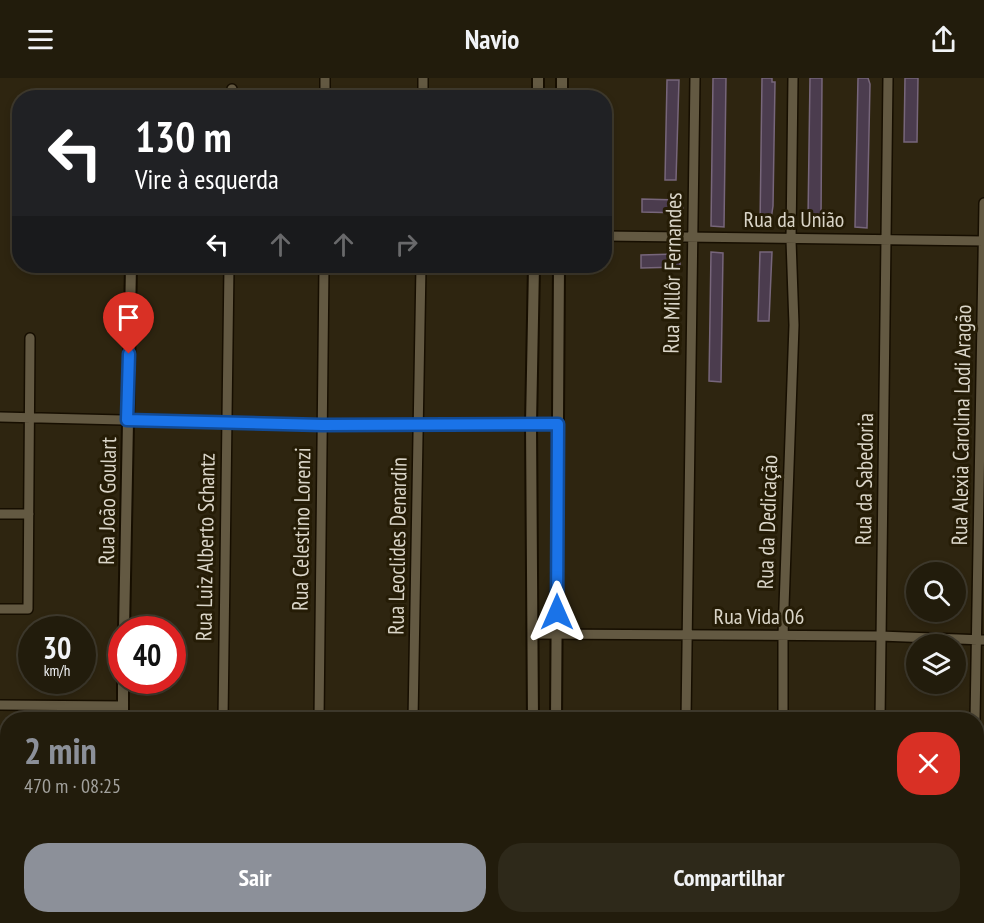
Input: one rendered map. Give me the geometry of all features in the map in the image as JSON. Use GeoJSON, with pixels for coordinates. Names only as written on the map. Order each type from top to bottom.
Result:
{"type":"FeatureCollection","features":[{"type":"Feature","properties":{"kind":"street","name":"Rua Millôr Fernandes"},"geometry":{"type":"LineString","coordinates":[[686,712],[695,78]]}},
{"type":"Feature","properties":{"kind":"street","name":"Rua da Dedicação"},"geometry":{"type":"LineString","coordinates":[[783,712],[783,635],[794,325],[791,240],[793,78]]}},
{"type":"Feature","properties":{"kind":"street","name":"Rua da Sabedoria"},"geometry":{"type":"LineString","coordinates":[[880,712],[888,239],[888,78]]}},
{"type":"Feature","properties":{"kind":"street","name":"Rua Alexia Carolina Lodi Aragão"},"geometry":{"type":"LineString","coordinates":[[976,712],[980,640],[984,203]]}},
{"type":"Feature","properties":{"kind":"street","name":"Rua da União"},"geometry":{"type":"LineString","coordinates":[[612,236],[984,241]]}},
{"type":"Feature","properties":{"kind":"street","name":"Rua João Goulart"},"geometry":{"type":"LineString","coordinates":[[124,616],[131,273]]}},
{"type":"Feature","properties":{"kind":"street","name":"Rua Luiz Alberto Schantz"},"geometry":{"type":"LineString","coordinates":[[223,712],[229,273]]}},
{"type":"Feature","properties":{"kind":"street","name":"Rua Celestino Lorenzi"},"geometry":{"type":"LineString","coordinates":[[319,712],[324,273]]}},
{"type":"Feature","properties":{"kind":"street","name":"Rua Leoclides Denardin"},"geometry":{"type":"LineString","coordinates":[[413,712],[421,273]]}},
{"type":"Feature","properties":{"kind":"street"},"geometry":{"type":"LineString","coordinates":[[533,712],[531,424],[534,273]]}},
{"type":"Feature","properties":{"kind":"street"},"geometry":{"type":"LineString","coordinates":[[556,712],[559,273]]}},
{"type":"Feature","properties":{"kind":"street"},"geometry":{"type":"LineString","coordinates":[[0,609],[28,609],[30,338]]}},
{"type":"Feature","properties":{"kind":"street"},"geometry":{"type":"LineString","coordinates":[[0,417],[322,425],[558,424]]}},
{"type":"Feature","properties":{"kind":"street"},"geometry":{"type":"LineString","coordinates":[[0,514],[29,514]]}},
{"type":"Feature","properties":{"kind":"street","name":"Rua Vida 06"},"geometry":{"type":"LineString","coordinates":[[534,634],[880,636],[980,640]]}},
{"type":"Feature","properties":{"kind":"street"},"geometry":{"type":"LineString","coordinates":[[123,694],[123,712]]}},
{"type":"Feature","properties":{"kind":"street"},"geometry":{"type":"LineString","coordinates":[[0,705],[123,706]]}},
{"type":"Feature","properties":{"kind":"building"},"geometry":{"type":"Polygon","coordinates":[[[713,78],[726,78],[724,227],[711,226],[713,78]]]}},
{"type":"Feature","properties":{"kind":"building"},"geometry":{"type":"Polygon","coordinates":[[[762,78],[772,78],[772,82],[775,82],[773,206],[770,226],[760,226],[762,78]]]}},
{"type":"Feature","properties":{"kind":"building"},"geometry":{"type":"Polygon","coordinates":[[[810,78],[822,78],[821,219],[808,219],[810,78]]]}},
{"type":"Feature","properties":{"kind":"building"},"geometry":{"type":"Polygon","coordinates":[[[858,78],[868,78],[870,84],[867,228],[855,227],[858,78]]]}},
{"type":"Feature","properties":{"kind":"building"},"geometry":{"type":"Polygon","coordinates":[[[905,78],[918,78],[917,142],[904,142],[905,78]]]}},
{"type":"Feature","properties":{"kind":"building"},"geometry":{"type":"Polygon","coordinates":[[[667,80],[679,80],[676,180],[665,180],[667,80]]]}},
{"type":"Feature","properties":{"kind":"building"},"geometry":{"type":"Polygon","coordinates":[[[642,199],[678,200],[683,202],[683,213],[642,212],[642,199]]]}},
{"type":"Feature","properties":{"kind":"building"},"geometry":{"type":"Polygon","coordinates":[[[711,252],[723,253],[721,382],[709,381],[711,252]]]}},
{"type":"Feature","properties":{"kind":"building"},"geometry":{"type":"Polygon","coordinates":[[[760,252],[772,252],[769,321],[758,321],[760,252]]]}},
{"type":"Feature","properties":{"kind":"building"},"geometry":{"type":"Polygon","coordinates":[[[676,254],[680,256],[680,267],[641,268],[641,255],[676,254]]]}},
{"type":"Feature","properties":{"kind":"route"},"geometry":{"type":"LineString","coordinates":[[129,354],[127,420],[322,425],[558,424],[557,612]]}}]}
